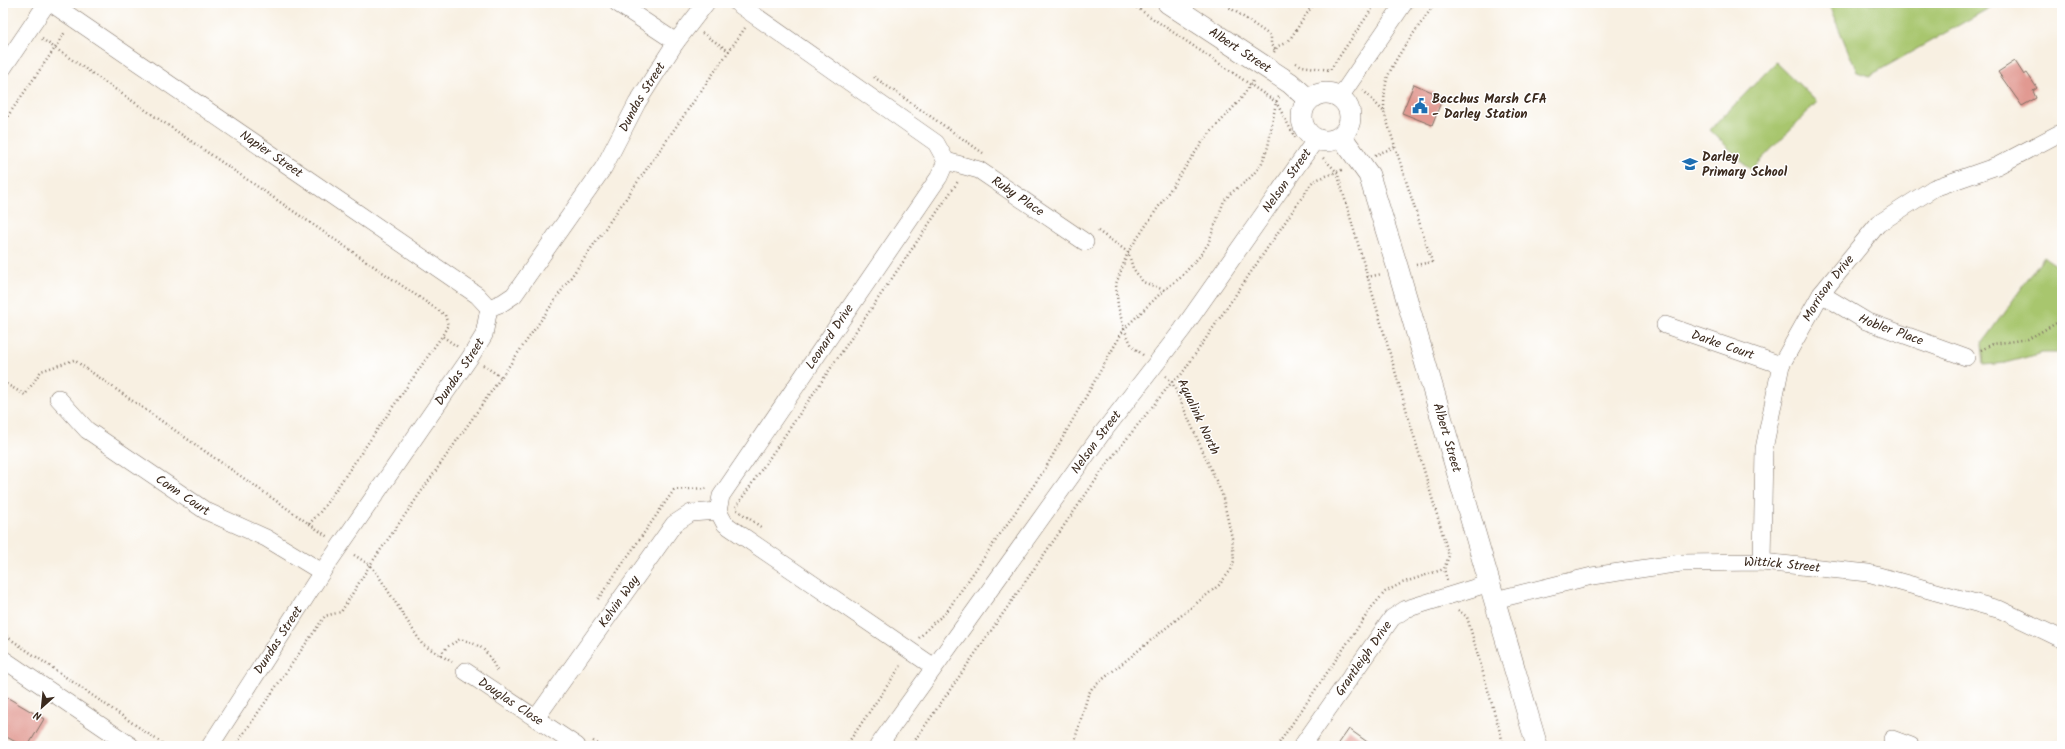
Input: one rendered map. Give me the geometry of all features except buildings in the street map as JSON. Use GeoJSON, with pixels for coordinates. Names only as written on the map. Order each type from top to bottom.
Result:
{"type":"FeatureCollection","features":[{"type":"Feature","properties":{"kind":"street"},"geometry":{"type":"LineString","coordinates":[[3,68],[47,3]]}},
{"type":"Feature","properties":{"kind":"street","name":"Napier Street"},"geometry":{"type":"LineString","coordinates":[[51,3],[477,295],[489,308]]}},
{"type":"Feature","properties":{"kind":"street"},"geometry":{"type":"LineString","coordinates":[[617,3],[676,42]]}},
{"type":"Feature","properties":{"kind":"street","name":"Dundas Street"},"geometry":{"type":"LineString","coordinates":[[210,746],[322,572],[471,356],[484,335],[489,308],[502,303],[514,295],[604,167],[637,103],[676,42],[706,3]]}},
{"type":"Feature","properties":{"kind":"street"},"geometry":{"type":"LineString","coordinates":[[737,3],[936,143],[946,162]]}},
{"type":"Feature","properties":{"kind":"street","name":"Albert Street"},"geometry":{"type":"LineString","coordinates":[[1168,3],[1290,83],[1309,100]]}},
{"type":"Feature","properties":{"kind":"street"},"geometry":{"type":"LineString","coordinates":[[1340,97],[1404,3]]}},
{"type":"Feature","properties":{"kind":"street"},"geometry":{"type":"LineString","coordinates":[[1324,93],[1332,93],[1340,97],[1346,104],[1350,115],[1349,124],[1341,136],[1313,144],[1302,121],[1302,113],[1309,100],[1315,95],[1324,93]]}},
{"type":"Feature","properties":{"kind":"street","name":"Morrison Drive"},"geometry":{"type":"LineString","coordinates":[[1762,562],[1764,449],[1781,365],[1821,294],[1878,224],[1934,188],[1997,166],[2062,132]]}},
{"type":"Feature","properties":{"kind":"street","name":"Albert Street"},"geometry":{"type":"LineString","coordinates":[[1341,136],[1369,175],[1398,269],[1537,746]]}},
{"type":"Feature","properties":{"kind":"street","name":"Nelson Street"},"geometry":{"type":"LineString","coordinates":[[878,746],[934,666],[1154,365],[1182,330],[1313,144]]}},
{"type":"Feature","properties":{"kind":"street","name":"Ruby Place"},"geometry":{"type":"LineString","coordinates":[[946,162],[979,170],[1085,242]]}},
{"type":"Feature","properties":{"kind":"street","name":"Leonard Drive"},"geometry":{"type":"LineString","coordinates":[[720,503],[939,177],[946,162]]}},
{"type":"Feature","properties":{"kind":"street","name":"Hobler Place"},"geometry":{"type":"LineString","coordinates":[[1821,294],[1866,321],[1966,358]]}},
{"type":"Feature","properties":{"kind":"street","name":"Darke Court"},"geometry":{"type":"LineString","coordinates":[[1666,325],[1781,365]]}},
{"type":"Feature","properties":{"kind":"street","name":"Conn Court"},"geometry":{"type":"LineString","coordinates":[[58,398],[87,430],[206,511],[266,538],[322,572]]}},
{"type":"Feature","properties":{"kind":"street"},"geometry":{"type":"LineString","coordinates":[[720,503],[725,524],[911,652],[934,666]]}},
{"type":"Feature","properties":{"kind":"street","name":"Kelvin Way"},"geometry":{"type":"LineString","coordinates":[[536,718],[674,524],[691,513],[720,503]]}},
{"type":"Feature","properties":{"kind":"street","name":"Wittick Street"},"geometry":{"type":"LineString","coordinates":[[1492,591],[1681,563],[1762,562],[1868,573],[2001,610],[2062,639]]}},
{"type":"Feature","properties":{"kind":"street","name":"Grantleigh Drive"},"geometry":{"type":"LineString","coordinates":[[1302,746],[1392,618],[1406,609],[1452,594],[1492,591]]}},
{"type":"Feature","properties":{"kind":"street"},"geometry":{"type":"LineString","coordinates":[[3,659],[131,746]]}},
{"type":"Feature","properties":{"kind":"street","name":"Douglas Close"},"geometry":{"type":"LineString","coordinates":[[465,671],[577,746]]}},
{"type":"Feature","properties":{"kind":"street"},"geometry":{"type":"LineString","coordinates":[[1892,738],[1911,746]]}},
{"type":"Feature","properties":{"kind":"path"},"geometry":{"type":"LineString","coordinates":[[1130,3],[1276,102],[1294,138],[1313,144],[1336,172],[1449,556],[1444,570],[1455,607],[1467,617],[1504,746]]}},
{"type":"Feature","properties":{"kind":"path"},"geometry":{"type":"LineString","coordinates":[[1222,3],[1271,36],[1271,45],[1279,53]]}},
{"type":"Feature","properties":{"kind":"path"},"geometry":{"type":"LineString","coordinates":[[1276,50],[1278,46],[1288,42],[1314,3]]}},
{"type":"Feature","properties":{"kind":"path"},"geometry":{"type":"LineString","coordinates":[[1292,62],[1302,66],[1330,70],[1376,3]]}},
{"type":"Feature","properties":{"kind":"path"},"geometry":{"type":"LineString","coordinates":[[1367,277],[1432,262],[1384,112],[1388,76],[1399,56],[1435,3]]}},
{"type":"Feature","properties":{"kind":"path"},"geometry":{"type":"LineString","coordinates":[[235,746],[324,616],[342,612],[370,565],[728,51],[754,16]]}},
{"type":"Feature","properties":{"kind":"path"},"geometry":{"type":"LineString","coordinates":[[690,25],[728,51]]}},
{"type":"Feature","properties":{"kind":"path"},"geometry":{"type":"LineString","coordinates":[[3,123],[55,48],[445,315],[448,325],[442,336],[321,511],[309,524]]}},
{"type":"Feature","properties":{"kind":"path"},"geometry":{"type":"LineString","coordinates":[[846,746],[911,652],[920,636],[934,622],[945,614],[1045,469],[1124,329],[1164,290],[1180,278],[1199,257],[1213,234],[1224,201],[1231,193],[1250,178],[1261,165],[1268,147],[1276,102],[1302,66]]}},
{"type":"Feature","properties":{"kind":"path"},"geometry":{"type":"LineString","coordinates":[[870,74],[986,155]]}},
{"type":"Feature","properties":{"kind":"path","name":"Aqualink North"},"geometry":{"type":"LineString","coordinates":[[1072,746],[1088,695],[1092,688],[1219,585],[1231,570],[1234,561],[1232,538],[1222,494],[1172,382],[1132,346],[1124,329],[1118,306],[1116,284],[1128,252],[1203,141],[1240,100],[1250,85]]}},
{"type":"Feature","properties":{"kind":"path"},"geometry":{"type":"LineString","coordinates":[[911,746],[1109,461],[1172,382],[1181,375],[1312,181],[1395,147]]}},
{"type":"Feature","properties":{"kind":"path"},"geometry":{"type":"LineString","coordinates":[[735,509],[980,150]]}},
{"type":"Feature","properties":{"kind":"path"},"geometry":{"type":"LineString","coordinates":[[1096,230],[1128,252],[1133,268],[1142,282],[1164,290]]}},
{"type":"Feature","properties":{"kind":"path"},"geometry":{"type":"LineString","coordinates":[[1966,358],[1993,344],[2028,339],[2062,320]]}},
{"type":"Feature","properties":{"kind":"path"},"geometry":{"type":"LineString","coordinates":[[442,336],[501,377]]}},
{"type":"Feature","properties":{"kind":"path"},"geometry":{"type":"LineString","coordinates":[[3,382],[25,396],[41,370],[74,360],[340,546],[370,565],[422,644],[465,671]]}},
{"type":"Feature","properties":{"kind":"path"},"geometry":{"type":"LineString","coordinates":[[594,606],[674,490],[704,488],[720,503],[735,509],[767,531]]}},
{"type":"Feature","properties":{"kind":"path"},"geometry":{"type":"LineString","coordinates":[[3,634],[166,746]]}},
{"type":"Feature","properties":{"kind":"path"},"geometry":{"type":"LineString","coordinates":[[440,654],[447,647],[460,640],[472,643],[490,654],[500,676]]}},
{"type":"Feature","properties":{"kind":"green space"},"geometry":{"type":"Polygon","coordinates":[[[1828,3],[1998,3],[1869,76],[1857,72],[1828,3]]]}},
{"type":"Feature","properties":{"kind":"green space"},"geometry":{"type":"Polygon","coordinates":[[[1776,62],[1817,102],[1751,170],[1710,130],[1776,62]]]}},
{"type":"Feature","properties":{"kind":"green space"},"geometry":{"type":"Polygon","coordinates":[[[2044,257],[2062,269],[2062,353],[2042,353],[2005,363],[1984,365],[1982,343],[2044,257]]]}},
{"type":"Feature","properties":{"kind":"place","name":"Bacchus Marsh CFA - Darley Station"},"geometry":{"type":"Point","coordinates":[1420,106]}},
{"type":"Feature","properties":{"kind":"place","name":"Darley Primary School"},"geometry":{"type":"Point","coordinates":[1690,164]}}]}
